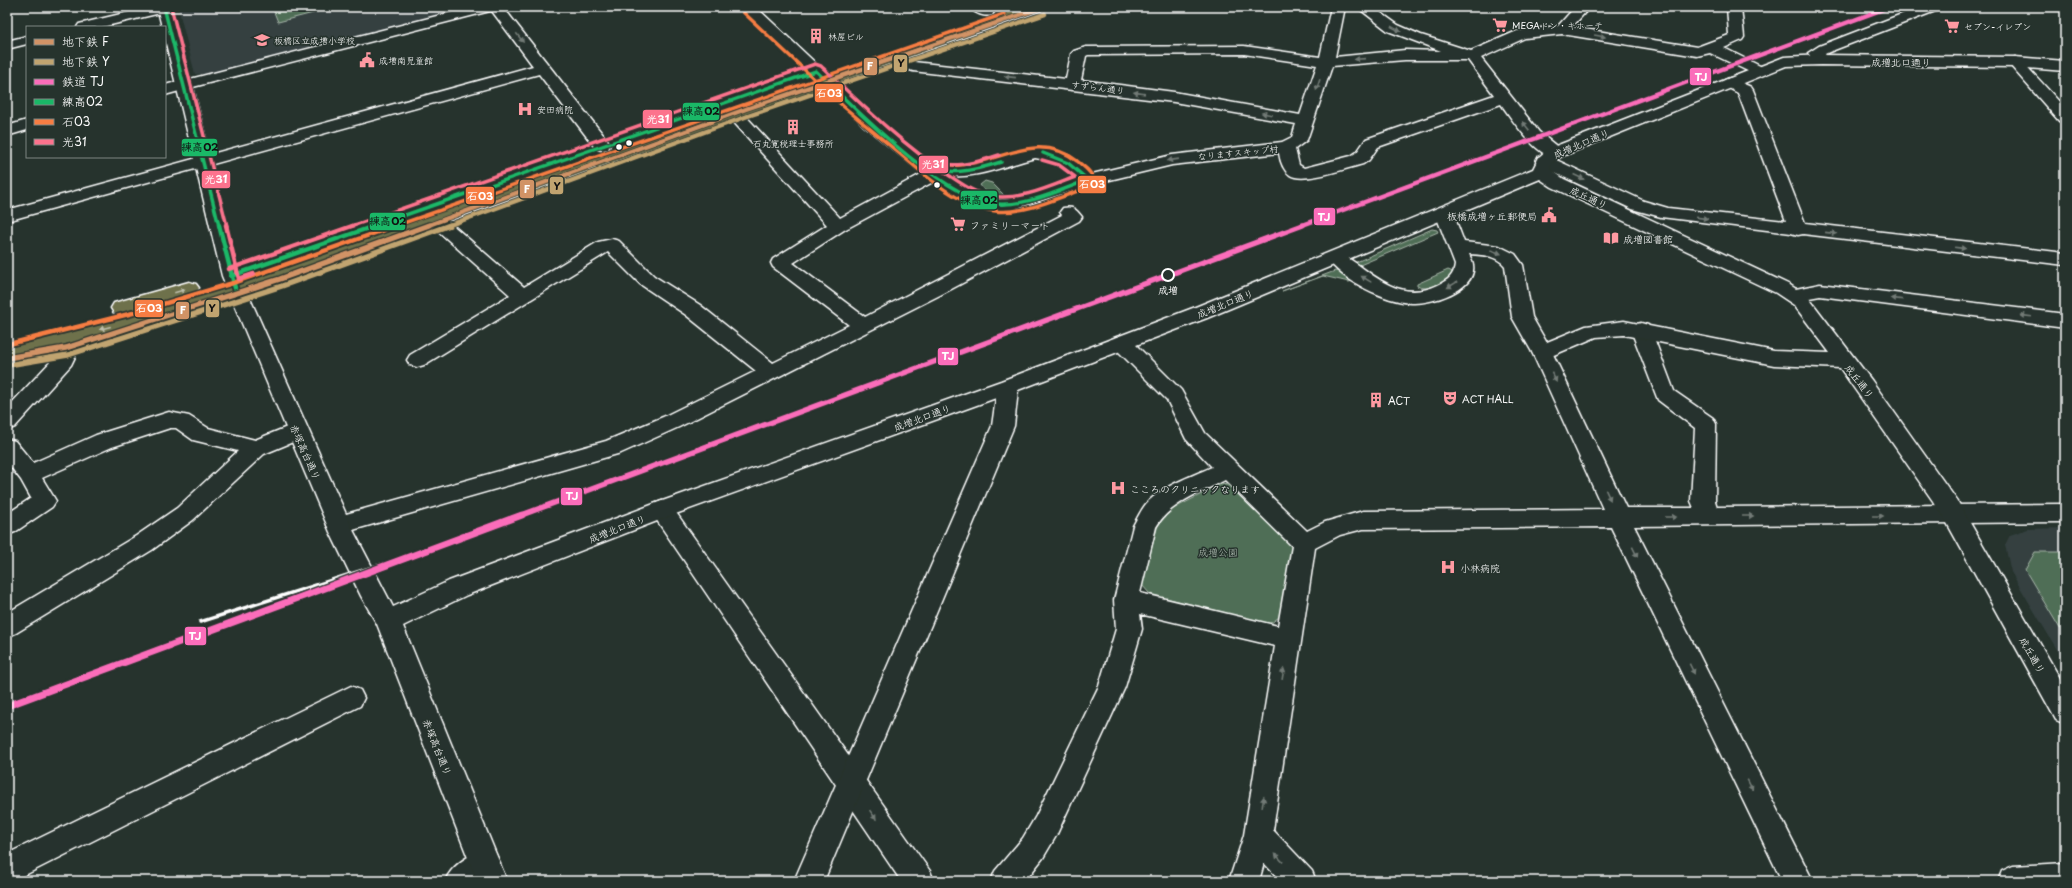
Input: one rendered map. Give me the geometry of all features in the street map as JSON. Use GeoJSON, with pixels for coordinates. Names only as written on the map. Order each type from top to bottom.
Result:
{"type":"FeatureCollection","features":[{"type":"Feature","properties":{"kind":"highway"},"geometry":{"type":"LineString","coordinates":[[7,337],[233,282],[435,219],[735,114],[821,76],[982,10],[1002,7]]}},
{"type":"Feature","properties":{"kind":"highway"},"geometry":{"type":"LineString","coordinates":[[7,352],[75,336],[159,313],[233,282],[602,145],[821,76],[889,59],[1036,7]]}},
{"type":"Feature","properties":{"kind":"street"},"geometry":{"type":"LineString","coordinates":[[166,90],[489,7]]}},
{"type":"Feature","properties":{"kind":"street"},"geometry":{"type":"LineString","coordinates":[[496,7],[602,145]]}},
{"type":"Feature","properties":{"kind":"street","name":"なりますスキップ村"},"geometry":{"type":"LineString","coordinates":[[748,7],[869,122],[932,170],[976,199],[993,205],[1010,205],[1088,180],[1172,160],[1286,147],[1299,140],[1326,62],[1338,7]]}},
{"type":"Feature","properties":{"kind":"street"},"geometry":{"type":"LineString","coordinates":[[1364,7],[1393,28],[1410,36],[1472,56],[1536,138],[1546,162],[1638,204],[1667,213],[1798,230],[2065,259]]}},
{"type":"Feature","properties":{"kind":"street"},"geometry":{"type":"LineString","coordinates":[[1562,30],[1583,7]]}},
{"type":"Feature","properties":{"kind":"street"},"geometry":{"type":"LineString","coordinates":[[1072,84],[1079,54],[1086,51],[1244,50],[1326,62],[1405,55],[1472,56],[1522,34],[1562,30],[1697,52],[1712,48],[1737,37],[1734,7]]}},
{"type":"Feature","properties":{"kind":"street"},"geometry":{"type":"LineString","coordinates":[[1820,60],[1816,53],[1824,49],[1933,7]]}},
{"type":"Feature","properties":{"kind":"street"},"geometry":{"type":"LineString","coordinates":[[88,26],[164,8]]}},
{"type":"Feature","properties":{"kind":"street","name":"赤塚高台通り"},"geometry":{"type":"LineString","coordinates":[[164,8],[204,161],[233,282],[339,525],[373,596],[388,621],[488,872]]}},
{"type":"Feature","properties":{"kind":"street"},"geometry":{"type":"LineString","coordinates":[[7,45],[26,40]]}},
{"type":"Feature","properties":{"kind":"street"},"geometry":{"type":"LineString","coordinates":[[1712,48],[1759,71]]}},
{"type":"Feature","properties":{"kind":"street","name":"すずらん通り"},"geometry":{"type":"LineString","coordinates":[[889,59],[913,66],[1174,97],[1306,121]]}},
{"type":"Feature","properties":{"kind":"street","name":"成増北口通り"},"geometry":{"type":"LineString","coordinates":[[388,621],[458,588],[662,510],[1008,386],[1122,343],[1336,258],[1444,213],[1546,162],[1730,83],[1784,62],[1820,60],[2015,62],[2065,66]]}},
{"type":"Feature","properties":{"kind":"street"},"geometry":{"type":"LineString","coordinates":[[2015,62],[2065,118]]}},
{"type":"Feature","properties":{"kind":"street"},"geometry":{"type":"LineString","coordinates":[[7,216],[542,68]]}},
{"type":"Feature","properties":{"kind":"street"},"geometry":{"type":"LineString","coordinates":[[1730,83],[1745,90],[1798,230]]}},
{"type":"Feature","properties":{"kind":"street"},"geometry":{"type":"LineString","coordinates":[[1286,147],[1290,166],[1298,172],[1304,173],[1357,160],[1364,156],[1372,143],[1504,97]]}},
{"type":"Feature","properties":{"kind":"street"},"geometry":{"type":"LineString","coordinates":[[735,114],[838,226]]}},
{"type":"Feature","properties":{"kind":"street"},"geometry":{"type":"LineString","coordinates":[[7,131],[26,126]]}},
{"type":"Feature","properties":{"kind":"street"},"geometry":{"type":"LineString","coordinates":[[863,325],[780,263],[838,226],[932,170],[953,172],[976,170],[1023,156],[1043,153],[1058,157],[1068,162],[1088,180]]}},
{"type":"Feature","properties":{"kind":"street","name":"成丘通り"},"geometry":{"type":"LineString","coordinates":[[1546,162],[1558,183],[1793,295],[1801,301],[1865,386],[1953,515],[2065,712]]}},
{"type":"Feature","properties":{"kind":"street"},"geometry":{"type":"LineString","coordinates":[[976,170],[969,181],[970,189],[976,199]]}},
{"type":"Feature","properties":{"kind":"street"},"geometry":{"type":"LineString","coordinates":[[339,525],[613,447],[671,422],[935,290],[1073,217],[1069,212]]}},
{"type":"Feature","properties":{"kind":"street"},"geometry":{"type":"LineString","coordinates":[[1336,258],[1347,268],[1384,289],[1398,294],[1421,298],[1455,285],[1463,276],[1464,265],[1444,213]]}},
{"type":"Feature","properties":{"kind":"street"},"geometry":{"type":"LineString","coordinates":[[435,219],[522,295]]}},
{"type":"Feature","properties":{"kind":"street"},"geometry":{"type":"LineString","coordinates":[[417,360],[605,246],[612,245],[648,280],[692,310],[771,372]]}},
{"type":"Feature","properties":{"kind":"street"},"geometry":{"type":"LineString","coordinates":[[1457,247],[1492,250],[1511,262],[1516,269],[1522,317],[1542,352],[1618,517],[1798,881]]}},
{"type":"Feature","properties":{"kind":"street"},"geometry":{"type":"LineString","coordinates":[[1793,295],[1820,290],[2065,321]]}},
{"type":"Feature","properties":{"kind":"street"},"geometry":{"type":"LineString","coordinates":[[1542,352],[1593,331],[1616,328],[1641,330],[1774,358],[1845,361]]}},
{"type":"Feature","properties":{"kind":"street"},"geometry":{"type":"LineString","coordinates":[[1641,330],[1665,395],[1705,424],[1703,501],[1709,517]]}},
{"type":"Feature","properties":{"kind":"street"},"geometry":{"type":"LineString","coordinates":[[7,422],[64,360],[75,336]]}},
{"type":"Feature","properties":{"kind":"street"},"geometry":{"type":"LineString","coordinates":[[1122,343],[1168,387],[1180,404],[1186,424],[1193,434],[1304,543]]}},
{"type":"Feature","properties":{"kind":"street"},"geometry":{"type":"LineString","coordinates":[[809,881],[1004,426],[1008,386]]}},
{"type":"Feature","properties":{"kind":"street"},"geometry":{"type":"LineString","coordinates":[[28,474],[104,441],[169,420],[181,421],[201,434],[256,448]]}},
{"type":"Feature","properties":{"kind":"street"},"geometry":{"type":"LineString","coordinates":[[7,626],[141,545],[167,527],[184,514],[256,448],[297,431]]}},
{"type":"Feature","properties":{"kind":"street"},"geometry":{"type":"LineString","coordinates":[[7,447],[28,474],[44,501],[7,526]]}},
{"type":"Feature","properties":{"kind":"street"},"geometry":{"type":"LineString","coordinates":[[1006,881],[1033,848],[1046,826],[1112,686],[1129,629],[1126,600],[1145,526],[1154,511],[1167,499],[1227,469]]}},
{"type":"Feature","properties":{"kind":"street"},"geometry":{"type":"LineString","coordinates":[[662,510],[919,881]]}},
{"type":"Feature","properties":{"kind":"street"},"geometry":{"type":"LineString","coordinates":[[1304,543],[1333,528],[1363,520],[2065,513]]}},
{"type":"Feature","properties":{"kind":"street"},"geometry":{"type":"LineString","coordinates":[[1244,881],[1258,835],[1304,543]]}},
{"type":"Feature","properties":{"kind":"street"},"geometry":{"type":"LineString","coordinates":[[1126,600],[1288,640]]}},
{"type":"Feature","properties":{"kind":"street"},"geometry":{"type":"LineString","coordinates":[[7,869],[351,698]]}},
{"type":"Feature","properties":{"kind":"street"},"geometry":{"type":"LineString","coordinates":[[1258,835],[1301,881]]}},
{"type":"Feature","properties":{"kind":"street"},"geometry":{"type":"LineString","coordinates":[[460,881],[488,872]]}},
{"type":"Feature","properties":{"kind":"street"},"geometry":{"type":"LineString","coordinates":[[2013,881],[2065,878]]}},
{"type":"Feature","properties":{"kind":"shaded area","name":"板橋区立成増小学校"},"geometry":{"type":"Polygon","coordinates":[[[178,7],[466,7],[205,74],[195,74],[178,7]]]}},
{"type":"Feature","properties":{"kind":"shaded area"},"geometry":{"type":"Polygon","coordinates":[[[2065,528],[2065,663],[2011,572],[2005,545],[2010,535],[2028,529],[2065,528]]]}},
{"type":"Feature","properties":{"kind":"green space"},"geometry":{"type":"Polygon","coordinates":[[[272,7],[337,7],[278,22],[272,7]]]}},
{"type":"Feature","properties":{"kind":"green space"},"geometry":{"type":"Polygon","coordinates":[[[985,181],[992,183],[1004,195],[1004,197],[997,197],[985,191],[980,185],[985,181]]]}},
{"type":"Feature","properties":{"kind":"green space"},"geometry":{"type":"Polygon","coordinates":[[[1432,229],[1437,230],[1438,232],[1360,265],[1354,263],[1432,229]]]}},
{"type":"Feature","properties":{"kind":"green space"},"geometry":{"type":"Polygon","coordinates":[[[1448,270],[1453,272],[1447,280],[1442,283],[1427,288],[1417,286],[1417,284],[1448,270]]]}},
{"type":"Feature","properties":{"kind":"green space"},"geometry":{"type":"Polygon","coordinates":[[[1335,271],[1341,272],[1352,281],[1349,282],[1323,276],[1282,291],[1335,271]]]}},
{"type":"Feature","properties":{"kind":"green space","name":"成増公園"},"geometry":{"type":"Polygon","coordinates":[[[1221,484],[1236,486],[1292,543],[1279,617],[1270,624],[1150,594],[1141,584],[1158,525],[1171,510],[1221,484]]]}},
{"type":"Feature","properties":{"kind":"green space"},"geometry":{"type":"Polygon","coordinates":[[[2035,552],[2065,552],[2065,637],[2025,570],[2035,552]]]}},
{"type":"Feature","properties":{"kind":"railway"},"geometry":{"type":"LineString","coordinates":[[200,622],[429,549]]}},
{"type":"Feature","properties":{"kind":"metro line","name":"F"},"geometry":{"type":"LineString","coordinates":[[7,358],[66,348],[280,279],[746,109],[1043,7]]}},
{"type":"Feature","properties":{"kind":"metro line","name":"Y"},"geometry":{"type":"LineString","coordinates":[[8,365],[68,355],[282,286],[748,116],[1045,14]]}},
{"type":"Feature","properties":{"kind":"rail line","name":"TJ"},"geometry":{"type":"LineString","coordinates":[[7,706],[1889,7]]}},
{"type":"Feature","properties":{"kind":"transit line","name":"練高02"},"geometry":{"type":"LineString","coordinates":[[164,7],[235,288]]}},
{"type":"Feature","properties":{"kind":"transit line","name":"光31"},"geometry":{"type":"LineString","coordinates":[[171,7],[211,159],[239,279],[254,274]]}},
{"type":"Feature","properties":{"kind":"transit line","name":"石03"},"geometry":{"type":"LineString","coordinates":[[743,12],[844,107],[919,170]]}},
{"type":"Feature","properties":{"kind":"transit line","name":"石03"},"geometry":{"type":"LineString","coordinates":[[9,344],[133,313],[233,283],[604,152],[1004,14]]}},
{"type":"Feature","properties":{"kind":"transit line","name":"光31"},"geometry":{"type":"LineString","coordinates":[[229,269],[815,64],[821,66],[853,97],[903,141],[939,169],[981,194],[991,197],[1016,196],[1036,191],[1075,177],[1059,165],[1042,160]]}},
{"type":"Feature","properties":{"kind":"transit line","name":"練高02"},"geometry":{"type":"LineString","coordinates":[[231,276],[816,71],[876,128],[928,171],[954,188],[977,200],[997,204],[1020,202],[1043,196],[1088,180],[1068,163],[1043,153]]}},
{"type":"Feature","properties":{"kind":"transit line","name":"石03"},"geometry":{"type":"LineString","coordinates":[[921,172],[964,203],[993,212],[1017,211],[1030,208],[1091,186],[1095,181],[1092,174],[1082,165],[1068,154],[1053,148],[1039,147],[1024,149],[980,162],[959,165],[928,160]]}},
{"type":"Feature","properties":{"kind":"transit line","name":"光31"},"geometry":{"type":"LineString","coordinates":[[924,158],[943,165],[952,166],[971,164],[999,155]]}},
{"type":"Feature","properties":{"kind":"transit line","name":"練高02"},"geometry":{"type":"LineString","coordinates":[[921,164],[931,169],[961,172],[971,171],[1001,162]]}},
{"type":"Feature","properties":{"kind":"place","name":"MEGAドン・キホーテ"},"geometry":{"type":"Point","coordinates":[1500,25]}},
{"type":"Feature","properties":{"kind":"place","name":"セブン-イレブン"},"geometry":{"type":"Point","coordinates":[1952,26]}},
{"type":"Feature","properties":{"kind":"place","name":"林屋ビル"},"geometry":{"type":"Point","coordinates":[816,36]}},
{"type":"Feature","properties":{"kind":"place","name":"板橋区立成増小学校"},"geometry":{"type":"Point","coordinates":[262,40]}},
{"type":"Feature","properties":{"kind":"place","name":"成増南児童館"},"geometry":{"type":"Point","coordinates":[367,60]}},
{"type":"Feature","properties":{"kind":"place","name":"安田病院"},"geometry":{"type":"Point","coordinates":[525,109]}},
{"type":"Feature","properties":{"kind":"place","name":"石丸寛税理士事務所"},"geometry":{"type":"Point","coordinates":[793,127]}},
{"type":"Feature","properties":{"kind":"place","name":"板橋成増ヶ丘郵便局"},"geometry":{"type":"Point","coordinates":[1549,215]}},
{"type":"Feature","properties":{"kind":"place","name":"ファミリーマート"},"geometry":{"type":"Point","coordinates":[958,224]}},
{"type":"Feature","properties":{"kind":"place","name":"成増図書館"},"geometry":{"type":"Point","coordinates":[1611,238]}},
{"type":"Feature","properties":{"kind":"place","name":"成増"},"geometry":{"type":"Point","coordinates":[1168,275]}},
{"type":"Feature","properties":{"kind":"place","name":"ACT HALL"},"geometry":{"type":"Point","coordinates":[1450,398]}},
{"type":"Feature","properties":{"kind":"place","name":"ACT"},"geometry":{"type":"Point","coordinates":[1376,400]}},
{"type":"Feature","properties":{"kind":"place","name":"こころのクリニックなります"},"geometry":{"type":"Point","coordinates":[1118,488]}},
{"type":"Feature","properties":{"kind":"place","name":"小林病院"},"geometry":{"type":"Point","coordinates":[1448,567]}}]}
